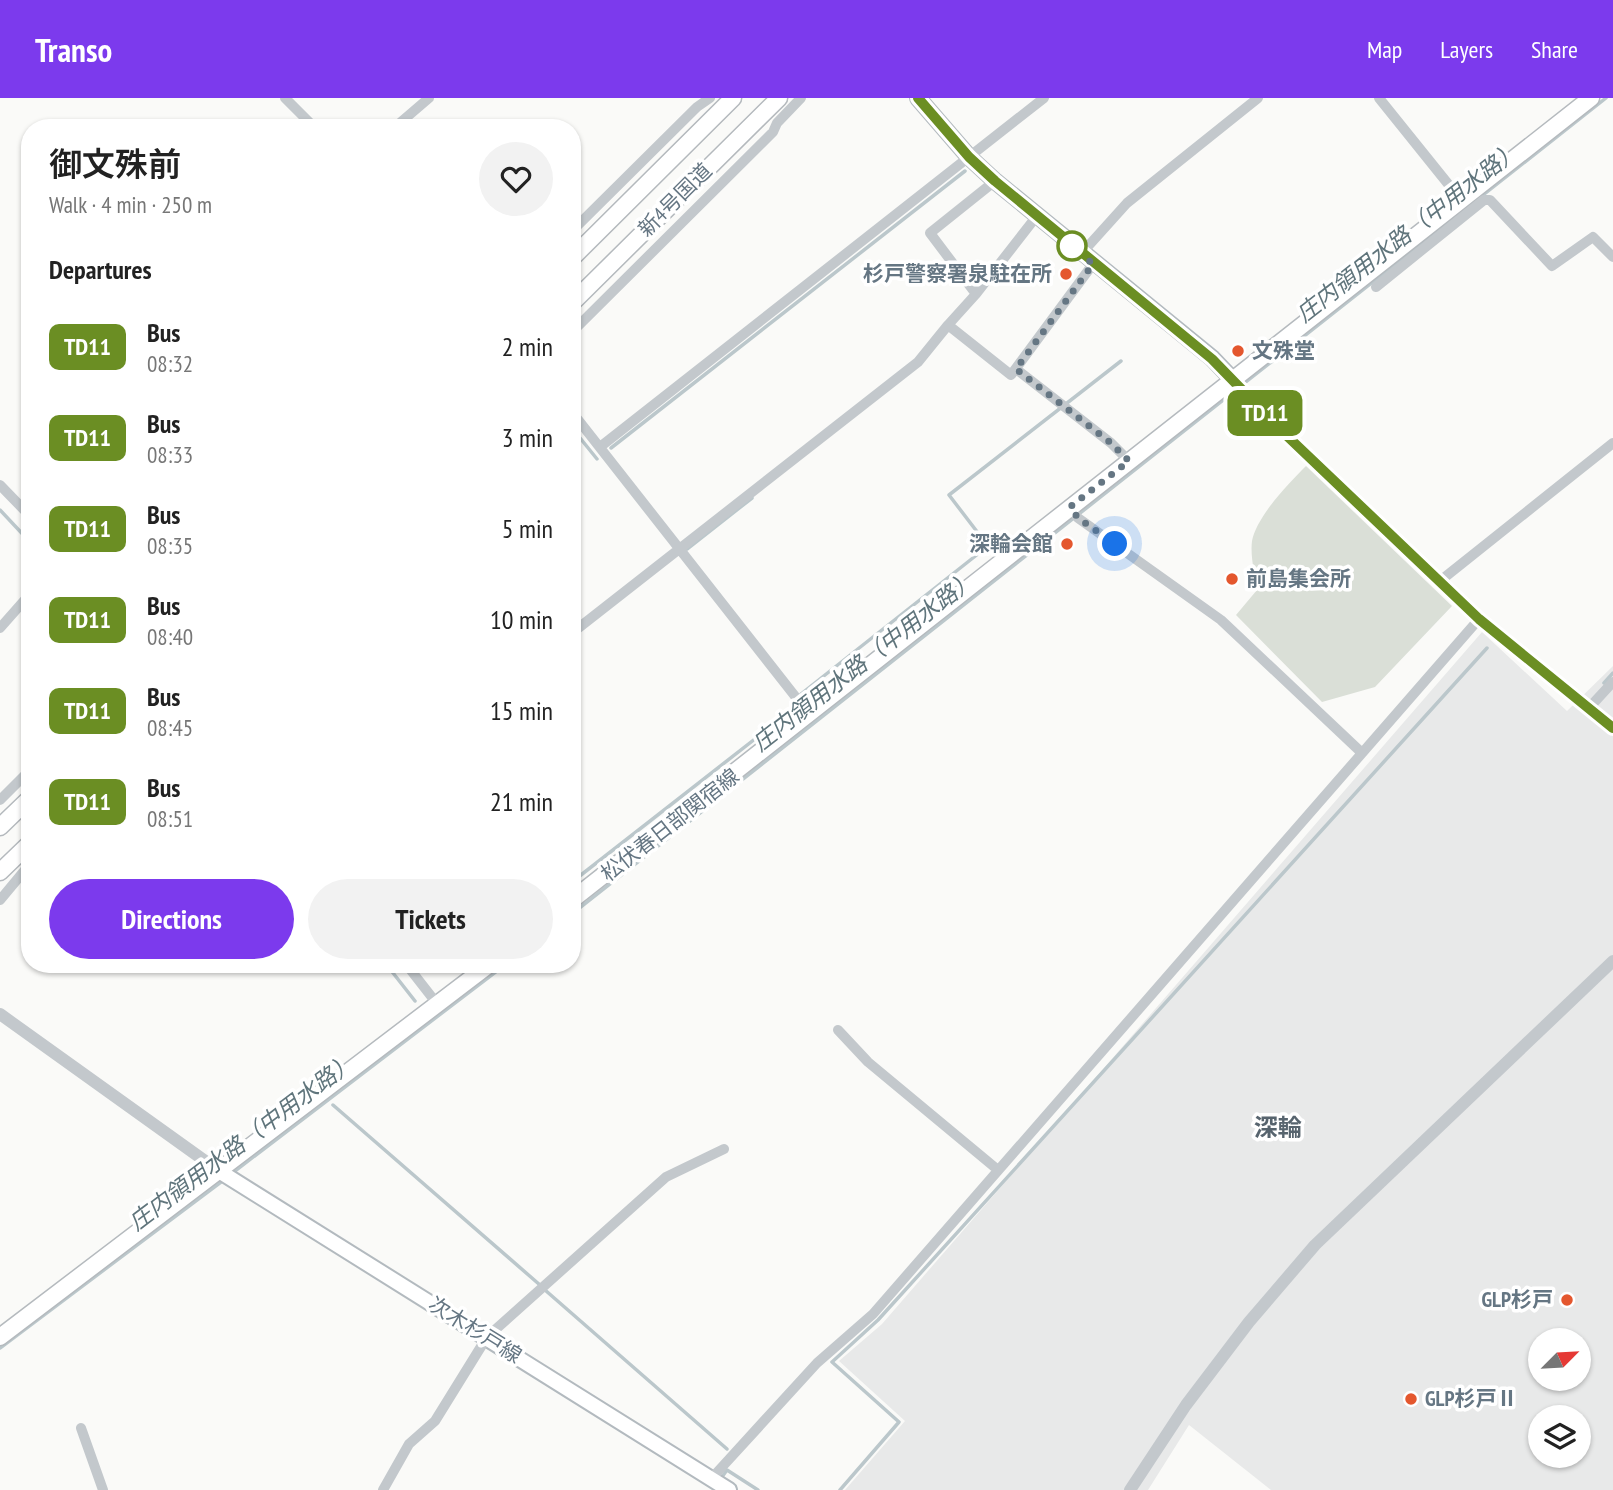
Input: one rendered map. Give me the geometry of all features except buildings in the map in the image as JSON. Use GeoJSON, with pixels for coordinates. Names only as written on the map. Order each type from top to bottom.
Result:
{"type":"FeatureCollection","features":[{"type":"Feature","properties":{"kind":"main road","name":"新4号国道"},"geometry":{"type":"LineString","coordinates":[[581,249],[733,98]]}},
{"type":"Feature","properties":{"kind":"main road","name":"新4号国道"},"geometry":{"type":"LineString","coordinates":[[581,294],[779,98]]}},
{"type":"Feature","properties":{"kind":"main road"},"geometry":{"type":"LineString","coordinates":[[918,98],[969,157],[995,181],[1212,359],[1232,379]]}},
{"type":"Feature","properties":{"kind":"main road","name":"松伏春日部関宿線"},"geometry":{"type":"LineString","coordinates":[[581,893],[1232,379],[1449,218],[1461,200],[1591,98]]}},
{"type":"Feature","properties":{"kind":"main road"},"geometry":{"type":"LineString","coordinates":[[0,827],[21,807]]}},
{"type":"Feature","properties":{"kind":"main road"},"geometry":{"type":"LineString","coordinates":[[0,872],[21,860]]}},
{"type":"Feature","properties":{"kind":"main road"},"geometry":{"type":"LineString","coordinates":[[0,1337],[479,973]]}},
{"type":"Feature","properties":{"kind":"main road","name":"次木杉戸線"},"geometry":{"type":"LineString","coordinates":[[219,1171],[729,1490]]}},
{"type":"Feature","properties":{"kind":"street"},"geometry":{"type":"LineString","coordinates":[[285,98],[305,119]]}},
{"type":"Feature","properties":{"kind":"street"},"geometry":{"type":"LineString","coordinates":[[404,119],[429,98]]}},
{"type":"Feature","properties":{"kind":"street"},"geometry":{"type":"LineString","coordinates":[[581,222],[697,107],[710,98]]}},
{"type":"Feature","properties":{"kind":"street"},"geometry":{"type":"LineString","coordinates":[[600,447],[1045,98]]}},
{"type":"Feature","properties":{"kind":"street"},"geometry":{"type":"LineString","coordinates":[[1082,254],[1127,203],[1258,98]]}},
{"type":"Feature","properties":{"kind":"street"},"geometry":{"type":"LineString","coordinates":[[1380,98],[1461,200]]}},
{"type":"Feature","properties":{"kind":"street"},"geometry":{"type":"LineString","coordinates":[[581,323],[773,132],[777,123],[798,99]]}},
{"type":"Feature","properties":{"kind":"street"},"geometry":{"type":"LineString","coordinates":[[976,294],[930,233],[995,181]]}},
{"type":"Feature","properties":{"kind":"street"},"geometry":{"type":"LineString","coordinates":[[1376,287],[1449,218],[1484,200],[1490,200],[1552,266],[1593,237],[1613,257]]}},
{"type":"Feature","properties":{"kind":"street"},"geometry":{"type":"LineString","coordinates":[[581,626],[918,362],[1036,217]]}},
{"type":"Feature","properties":{"kind":"street"},"geometry":{"type":"LineString","coordinates":[[948,325],[1011,375],[1093,264]]}},
{"type":"Feature","properties":{"kind":"street"},"geometry":{"type":"LineString","coordinates":[[1016,369],[1111,443],[1129,461]]}},
{"type":"Feature","properties":{"kind":"street"},"geometry":{"type":"LineString","coordinates":[[1232,379],[1286,435],[1479,619],[1613,728]]}},
{"type":"Feature","properties":{"kind":"street"},"geometry":{"type":"LineString","coordinates":[[581,423],[809,714]]}},
{"type":"Feature","properties":{"kind":"street"},"geometry":{"type":"LineString","coordinates":[[1440,582],[1613,443]]}},
{"type":"Feature","properties":{"kind":"street"},"geometry":{"type":"LineString","coordinates":[[0,485],[21,507]]}},
{"type":"Feature","properties":{"kind":"street"},"geometry":{"type":"LineString","coordinates":[[1070,507],[1078,518],[1221,620],[1362,753]]}},
{"type":"Feature","properties":{"kind":"street"},"geometry":{"type":"LineString","coordinates":[[0,628],[21,604]]}},
{"type":"Feature","properties":{"kind":"street"},"geometry":{"type":"LineString","coordinates":[[711,1479],[817,1363],[873,1314],[1479,619]]}},
{"type":"Feature","properties":{"kind":"street"},"geometry":{"type":"LineString","coordinates":[[1588,709],[1613,682]]}},
{"type":"Feature","properties":{"kind":"street"},"geometry":{"type":"LineString","coordinates":[[2,794],[21,778]]}},
{"type":"Feature","properties":{"kind":"street"},"geometry":{"type":"LineString","coordinates":[[0,900],[21,867]]}},
{"type":"Feature","properties":{"kind":"street"},"geometry":{"type":"LineString","coordinates":[[1130,1490],[1202,1384],[1249,1322],[1315,1245],[1613,961]]}},
{"type":"Feature","properties":{"kind":"street"},"geometry":{"type":"LineString","coordinates":[[413,973],[438,1005]]}},
{"type":"Feature","properties":{"kind":"street"},"geometry":{"type":"LineString","coordinates":[[0,1014],[219,1171]]}},
{"type":"Feature","properties":{"kind":"street"},"geometry":{"type":"LineString","coordinates":[[838,1030],[868,1062],[998,1170]]}},
{"type":"Feature","properties":{"kind":"street"},"geometry":{"type":"LineString","coordinates":[[383,1490],[409,1444],[435,1421],[487,1338],[666,1177],[724,1149]]}},
{"type":"Feature","properties":{"kind":"street"},"geometry":{"type":"LineString","coordinates":[[81,1428],[103,1490]]}},
{"type":"Feature","properties":{"kind":"shaded area"},"geometry":{"type":"Polygon","coordinates":[[[1306,466],[1452,606],[1375,687],[1322,702],[1236,615],[1257,590],[1252,553],[1255,531],[1274,501],[1306,466]]]}},
{"type":"Feature","properties":{"kind":"shaded area"},"geometry":{"type":"Polygon","coordinates":[[[1482,632],[1567,711],[1613,666],[1613,1490],[1271,1490],[1189,1425],[1148,1490],[845,1490],[905,1421],[839,1361],[882,1324],[1482,632]]]}},
{"type":"Feature","properties":{"kind":"waterway","name":"庄内領用水路（中用水路）"},"geometry":{"type":"LineString","coordinates":[[1242,385],[1606,98]]}},
{"type":"Feature","properties":{"kind":"waterway"},"geometry":{"type":"LineString","coordinates":[[611,448],[965,171]]}},
{"type":"Feature","properties":{"kind":"waterway"},"geometry":{"type":"LineString","coordinates":[[581,875],[792,710],[801,694],[988,546],[949,495],[1121,361]]}},
{"type":"Feature","properties":{"kind":"waterway","name":"庄内領用水路（中用水路）"},"geometry":{"type":"LineString","coordinates":[[581,907],[1236,390]]}},
{"type":"Feature","properties":{"kind":"waterway"},"geometry":{"type":"LineString","coordinates":[[581,439],[597,459]]}},
{"type":"Feature","properties":{"kind":"waterway"},"geometry":{"type":"LineString","coordinates":[[687,549],[752,498]]}},
{"type":"Feature","properties":{"kind":"waterway"},"geometry":{"type":"LineString","coordinates":[[0,510],[21,532]]}},
{"type":"Feature","properties":{"kind":"waterway"},"geometry":{"type":"LineString","coordinates":[[840,1490],[899,1422],[832,1362],[878,1320],[1487,648]]}},
{"type":"Feature","properties":{"kind":"waterway"},"geometry":{"type":"LineString","coordinates":[[1604,683],[1613,673]]}},
{"type":"Feature","properties":{"kind":"waterway"},"geometry":{"type":"LineString","coordinates":[[393,973],[415,1001]]}},
{"type":"Feature","properties":{"kind":"waterway","name":"庄内領用水路（中用水路）"},"geometry":{"type":"LineString","coordinates":[[231,1174],[494,973]]}},
{"type":"Feature","properties":{"kind":"waterway"},"geometry":{"type":"LineString","coordinates":[[333,1105],[540,1285]]}},
{"type":"Feature","properties":{"kind":"waterway","name":"庄内領用水路（中用水路）"},"geometry":{"type":"LineString","coordinates":[[0,1348],[225,1179]]}},
{"type":"Feature","properties":{"kind":"waterway"},"geometry":{"type":"LineString","coordinates":[[545,1290],[727,1449]]}},
{"type":"Feature","properties":{"kind":"waterway"},"geometry":{"type":"LineString","coordinates":[[719,1481],[727,1470],[758,1490]]}},
{"type":"Feature","properties":{"kind":"bus line","name":"TD11"},"geometry":{"type":"LineString","coordinates":[[918,98],[969,157],[995,181],[1212,359],[1286,435],[1479,619],[1613,728]]}},
{"type":"Feature","properties":{"kind":"place","name":"杉戸警察署泉駐在所"},"geometry":{"type":"Point","coordinates":[1066,274]}},
{"type":"Feature","properties":{"kind":"place","name":"文殊堂"},"geometry":{"type":"Point","coordinates":[1238,351]}},
{"type":"Feature","properties":{"kind":"place","name":"深輪会館"},"geometry":{"type":"Point","coordinates":[1067,544]}},
{"type":"Feature","properties":{"kind":"place","name":"前島集会所"},"geometry":{"type":"Point","coordinates":[1232,579]}},
{"type":"Feature","properties":{"kind":"place","name":"GLP杉戸"},"geometry":{"type":"Point","coordinates":[1567,1300]}},
{"type":"Feature","properties":{"kind":"place","name":"GLP杉戸Ⅱ"},"geometry":{"type":"Point","coordinates":[1411,1399]}},
{"type":"Feature","properties":{"kind":"district","name":"深輪"},"geometry":{"type":"Point","coordinates":[1278,1128]}},
{"type":"Feature","properties":{"kind":"route"},"geometry":{"type":"LineString","coordinates":[[1072,246],[1066,242],[1093,264],[1016,369],[1111,443],[1129,461],[1070,507],[1078,518],[1115,544]]}}]}
